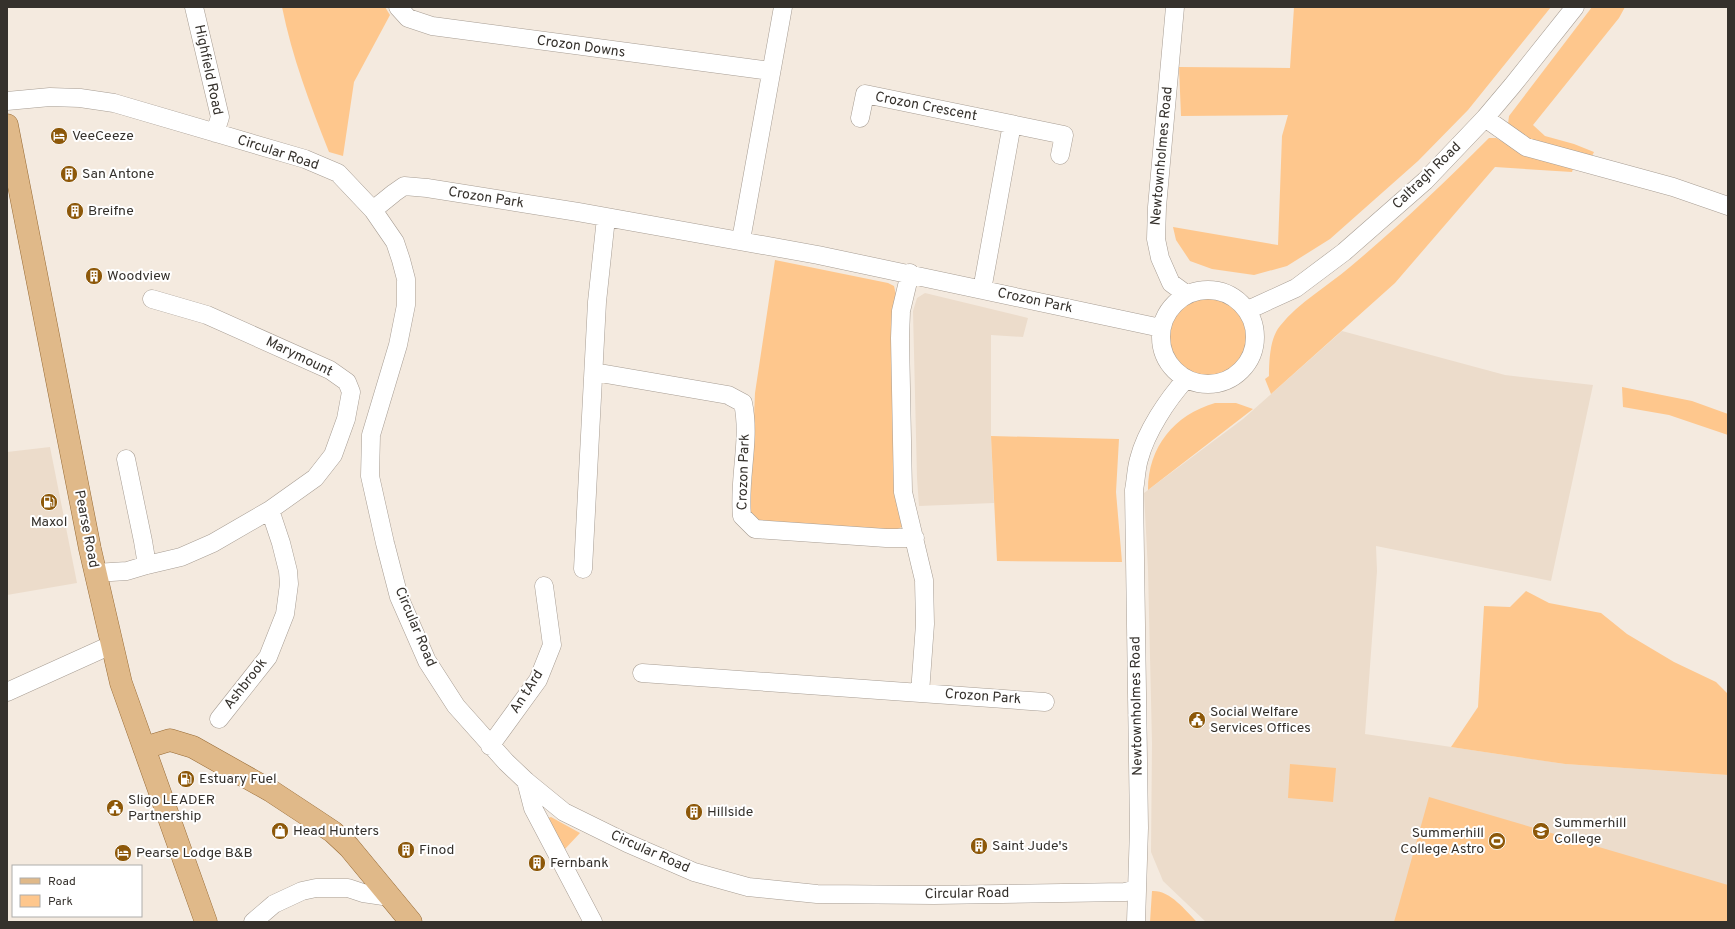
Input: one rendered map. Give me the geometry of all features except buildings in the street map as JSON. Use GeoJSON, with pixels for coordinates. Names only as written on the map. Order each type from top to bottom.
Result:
{"type":"FeatureCollection","features":[{"type":"Feature","properties":{"kind":"main road","name":"Pearse Road"},"geometry":{"type":"LineString","coordinates":[[8,132],[95,573],[111,645],[121,682],[206,922]]}},
{"type":"Feature","properties":{"kind":"main road"},"geometry":{"type":"LineString","coordinates":[[144,748],[170,740],[193,747],[271,791],[333,832],[349,847],[411,922]]}},
{"type":"Feature","properties":{"kind":"street","name":"Highfield Road"},"geometry":{"type":"LineString","coordinates":[[194,7],[220,116],[215,133]]}},
{"type":"Feature","properties":{"kind":"street","name":"Crozon Downs"},"geometry":{"type":"LineString","coordinates":[[398,7],[408,18],[432,26],[770,72]]}},
{"type":"Feature","properties":{"kind":"street"},"geometry":{"type":"LineString","coordinates":[[741,240],[770,72],[783,7]]}},
{"type":"Feature","properties":{"kind":"street","name":"Newtownholmes Road"},"geometry":{"type":"LineString","coordinates":[[1174,7],[1157,207],[1156,239],[1160,258],[1171,283],[1186,294]]}},
{"type":"Feature","properties":{"kind":"street","name":"Caltragh Road"},"geometry":{"type":"LineString","coordinates":[[1248,310],[1296,288],[1344,252],[1425,181],[1485,118],[1534,60],[1575,7]]}},
{"type":"Feature","properties":{"kind":"street","name":"Crozon Crescent"},"geometry":{"type":"LineString","coordinates":[[860,118],[865,94],[1064,135],[1060,154]]}},
{"type":"Feature","properties":{"kind":"street","name":"Circular Road"},"geometry":{"type":"LineString","coordinates":[[7,101],[40,97],[80,98],[114,103],[305,159],[338,173],[374,210],[395,242],[406,279],[406,305],[398,345],[371,435],[370,476],[399,597],[427,661],[456,706],[490,746],[526,781],[564,812],[627,843],[694,872],[748,887],[817,894],[927,895],[1124,892],[1138,890]]}},
{"type":"Feature","properties":{"kind":"street"},"geometry":{"type":"LineString","coordinates":[[1485,118],[1526,148],[1673,187],[1728,206]]}},
{"type":"Feature","properties":{"kind":"street"},"geometry":{"type":"LineString","coordinates":[[982,290],[1012,124]]}},
{"type":"Feature","properties":{"kind":"street","name":"Crozon Park"},"geometry":{"type":"LineString","coordinates":[[374,210],[404,186],[427,188],[741,240],[910,273],[1161,328]]}},
{"type":"Feature","properties":{"kind":"street"},"geometry":{"type":"LineString","coordinates":[[583,569],[597,302],[606,218]]}},
{"type":"Feature","properties":{"kind":"street"},"geometry":{"type":"LineString","coordinates":[[910,273],[901,311],[900,338],[904,492],[924,580],[925,624],[920,693]]}},
{"type":"Feature","properties":{"kind":"street"},"geometry":{"type":"LineString","coordinates":[[1213,289],[1226,293],[1238,300],[1248,310],[1254,324],[1255,340],[1252,355],[1244,368],[1232,378],[1217,384],[1201,384],[1186,379],[1174,370],[1165,358],[1160,343],[1161,328],[1169,308],[1186,294],[1199,290],[1213,289]]}},
{"type":"Feature","properties":{"kind":"street","name":"Marymount"},"geometry":{"type":"LineString","coordinates":[[95,573],[127,571],[181,557],[213,543],[270,510],[315,478],[333,455],[346,419],[350,392],[346,382],[330,370],[214,317],[152,299]]}},
{"type":"Feature","properties":{"kind":"street","name":"Crozon Park"},"geometry":{"type":"LineString","coordinates":[[594,372],[728,395],[743,403],[746,419],[741,501],[742,516],[755,529],[886,538],[915,538]]}},
{"type":"Feature","properties":{"kind":"street","name":"Newtownholmes Road"},"geometry":{"type":"LineString","coordinates":[[1136,922],[1139,828],[1134,490],[1138,460],[1148,434],[1178,388],[1186,379]]}},
{"type":"Feature","properties":{"kind":"street"},"geometry":{"type":"LineString","coordinates":[[126,459],[147,565]]}},
{"type":"Feature","properties":{"kind":"street","name":"Ashbrook"},"geometry":{"type":"LineString","coordinates":[[219,718],[268,657],[285,614],[289,584],[288,571],[282,543],[270,510]]}},
{"type":"Feature","properties":{"kind":"street","name":"An tArd"},"geometry":{"type":"LineString","coordinates":[[490,746],[538,680],[552,645],[544,586]]}},
{"type":"Feature","properties":{"kind":"street"},"geometry":{"type":"LineString","coordinates":[[7,692],[111,645]]}},
{"type":"Feature","properties":{"kind":"street","name":"Crozon Park"},"geometry":{"type":"LineString","coordinates":[[642,673],[1045,702]]}},
{"type":"Feature","properties":{"kind":"street"},"geometry":{"type":"LineString","coordinates":[[526,781],[533,808],[593,922]]}},
{"type":"Feature","properties":{"kind":"street"},"geometry":{"type":"LineString","coordinates":[[253,922],[274,904],[302,891],[316,888],[348,888],[363,893],[390,897]]}},
{"type":"Feature","properties":{"kind":"shaded area"},"geometry":{"type":"Polygon","coordinates":[[[925,293],[1028,318],[1023,337],[991,335],[991,436],[994,503],[919,506],[913,311],[917,298],[925,293]]]}},
{"type":"Feature","properties":{"kind":"shaded area"},"geometry":{"type":"Polygon","coordinates":[[[1342,331],[1505,375],[1593,385],[1551,581],[1376,546],[1377,571],[1365,734],[1565,764],[1728,775],[1728,922],[1206,922],[1163,881],[1151,852],[1152,743],[1148,570],[1144,493],[1243,419],[1342,331]]]}},
{"type":"Feature","properties":{"kind":"shaded area"},"geometry":{"type":"Polygon","coordinates":[[[50,447],[77,583],[7,595],[7,452],[50,447]]]}},
{"type":"Feature","properties":{"kind":"green space"},"geometry":{"type":"Polygon","coordinates":[[[282,7],[385,7],[390,15],[354,82],[343,156],[329,152],[296,62],[282,7]]]}},
{"type":"Feature","properties":{"kind":"green space"},"geometry":{"type":"Polygon","coordinates":[[[1294,7],[1551,7],[1468,110],[1418,161],[1330,239],[1287,266],[1254,275],[1212,269],[1190,261],[1176,240],[1173,227],[1278,245],[1282,136],[1288,115],[1181,116],[1179,67],[1290,68],[1294,7]]]}},
{"type":"Feature","properties":{"kind":"green space"},"geometry":{"type":"Polygon","coordinates":[[[1592,7],[1625,7],[1619,18],[1533,125],[1545,136],[1574,144],[1594,152],[1591,158],[1531,143],[1508,124],[1509,116],[1592,7]]]}},
{"type":"Feature","properties":{"kind":"green space"},"geometry":{"type":"Polygon","coordinates":[[[1489,138],[1496,138],[1529,156],[1574,165],[1572,172],[1495,167],[1395,283],[1271,394],[1265,379],[1269,376],[1272,343],[1280,326],[1296,309],[1386,236],[1489,138]]]}},
{"type":"Feature","properties":{"kind":"green space"},"geometry":{"type":"Polygon","coordinates":[[[775,260],[888,283],[894,286],[896,295],[892,320],[902,527],[895,530],[756,520],[750,514],[755,393],[775,260]]]}},
{"type":"Feature","properties":{"kind":"green space"},"geometry":{"type":"Polygon","coordinates":[[[1200,297],[1216,297],[1237,308],[1248,329],[1248,345],[1237,366],[1216,377],[1200,377],[1186,371],[1179,366],[1174,359],[1168,345],[1168,329],[1174,315],[1179,308],[1186,303],[1200,297]]]}},
{"type":"Feature","properties":{"kind":"green space"},"geometry":{"type":"Polygon","coordinates":[[[1622,387],[1692,401],[1728,414],[1728,435],[1669,415],[1623,407],[1622,387]]]}},
{"type":"Feature","properties":{"kind":"green space"},"geometry":{"type":"Polygon","coordinates":[[[1215,403],[1236,403],[1253,409],[1148,490],[1149,474],[1153,460],[1158,447],[1166,435],[1176,424],[1187,416],[1200,408],[1215,403]]]}},
{"type":"Feature","properties":{"kind":"green space"},"geometry":{"type":"Polygon","coordinates":[[[991,436],[1119,439],[1116,492],[1122,562],[997,561],[991,436]]]}},
{"type":"Feature","properties":{"kind":"green space"},"geometry":{"type":"Polygon","coordinates":[[[1526,591],[1549,603],[1601,613],[1627,634],[1674,662],[1716,682],[1728,694],[1728,775],[1565,764],[1451,747],[1478,707],[1484,606],[1510,607],[1526,591]]]}},
{"type":"Feature","properties":{"kind":"green space"},"geometry":{"type":"Polygon","coordinates":[[[1290,764],[1336,768],[1333,802],[1288,798],[1290,764]]]}},
{"type":"Feature","properties":{"kind":"green space","name":"Summerhill College Astro"},"geometry":{"type":"Polygon","coordinates":[[[1429,797],[1728,885],[1728,922],[1394,922],[1429,797]]]}},
{"type":"Feature","properties":{"kind":"green space"},"geometry":{"type":"Polygon","coordinates":[[[551,817],[580,833],[564,850],[548,818],[551,817]]]}},
{"type":"Feature","properties":{"kind":"green space"},"geometry":{"type":"Polygon","coordinates":[[[1152,891],[1171,897],[1197,922],[1150,922],[1152,891]]]}},
{"type":"Feature","properties":{"kind":"place","name":"VeeCeeze"},"geometry":{"type":"Point","coordinates":[59,136]}},
{"type":"Feature","properties":{"kind":"place","name":"San Antone"},"geometry":{"type":"Point","coordinates":[69,174]}},
{"type":"Feature","properties":{"kind":"place","name":"Breifne"},"geometry":{"type":"Point","coordinates":[75,211]}},
{"type":"Feature","properties":{"kind":"place","name":"Woodview"},"geometry":{"type":"Point","coordinates":[94,276]}},
{"type":"Feature","properties":{"kind":"place","name":"Maxol"},"geometry":{"type":"Point","coordinates":[49,502]}},
{"type":"Feature","properties":{"kind":"place","name":"Social Welfare Services Offices"},"geometry":{"type":"Point","coordinates":[1197,720]}},
{"type":"Feature","properties":{"kind":"place","name":"Estuary Fuel"},"geometry":{"type":"Point","coordinates":[186,779]}},
{"type":"Feature","properties":{"kind":"place","name":"Sligo LEADER Partnership"},"geometry":{"type":"Point","coordinates":[115,808]}},
{"type":"Feature","properties":{"kind":"place","name":"Hillside"},"geometry":{"type":"Point","coordinates":[694,812]}},
{"type":"Feature","properties":{"kind":"place","name":"Head Hunters"},"geometry":{"type":"Point","coordinates":[280,831]}},
{"type":"Feature","properties":{"kind":"place","name":"Summerhill College"},"geometry":{"type":"Point","coordinates":[1541,831]}},
{"type":"Feature","properties":{"kind":"place","name":"Summerhill College Astro"},"geometry":{"type":"Point","coordinates":[1497,841]}},
{"type":"Feature","properties":{"kind":"place","name":"Saint Jude's"},"geometry":{"type":"Point","coordinates":[979,846]}},
{"type":"Feature","properties":{"kind":"place","name":"Finod"},"geometry":{"type":"Point","coordinates":[406,850]}},
{"type":"Feature","properties":{"kind":"place","name":"Pearse Lodge B&B"},"geometry":{"type":"Point","coordinates":[123,853]}},
{"type":"Feature","properties":{"kind":"place","name":"Fernbank"},"geometry":{"type":"Point","coordinates":[537,863]}}]}
